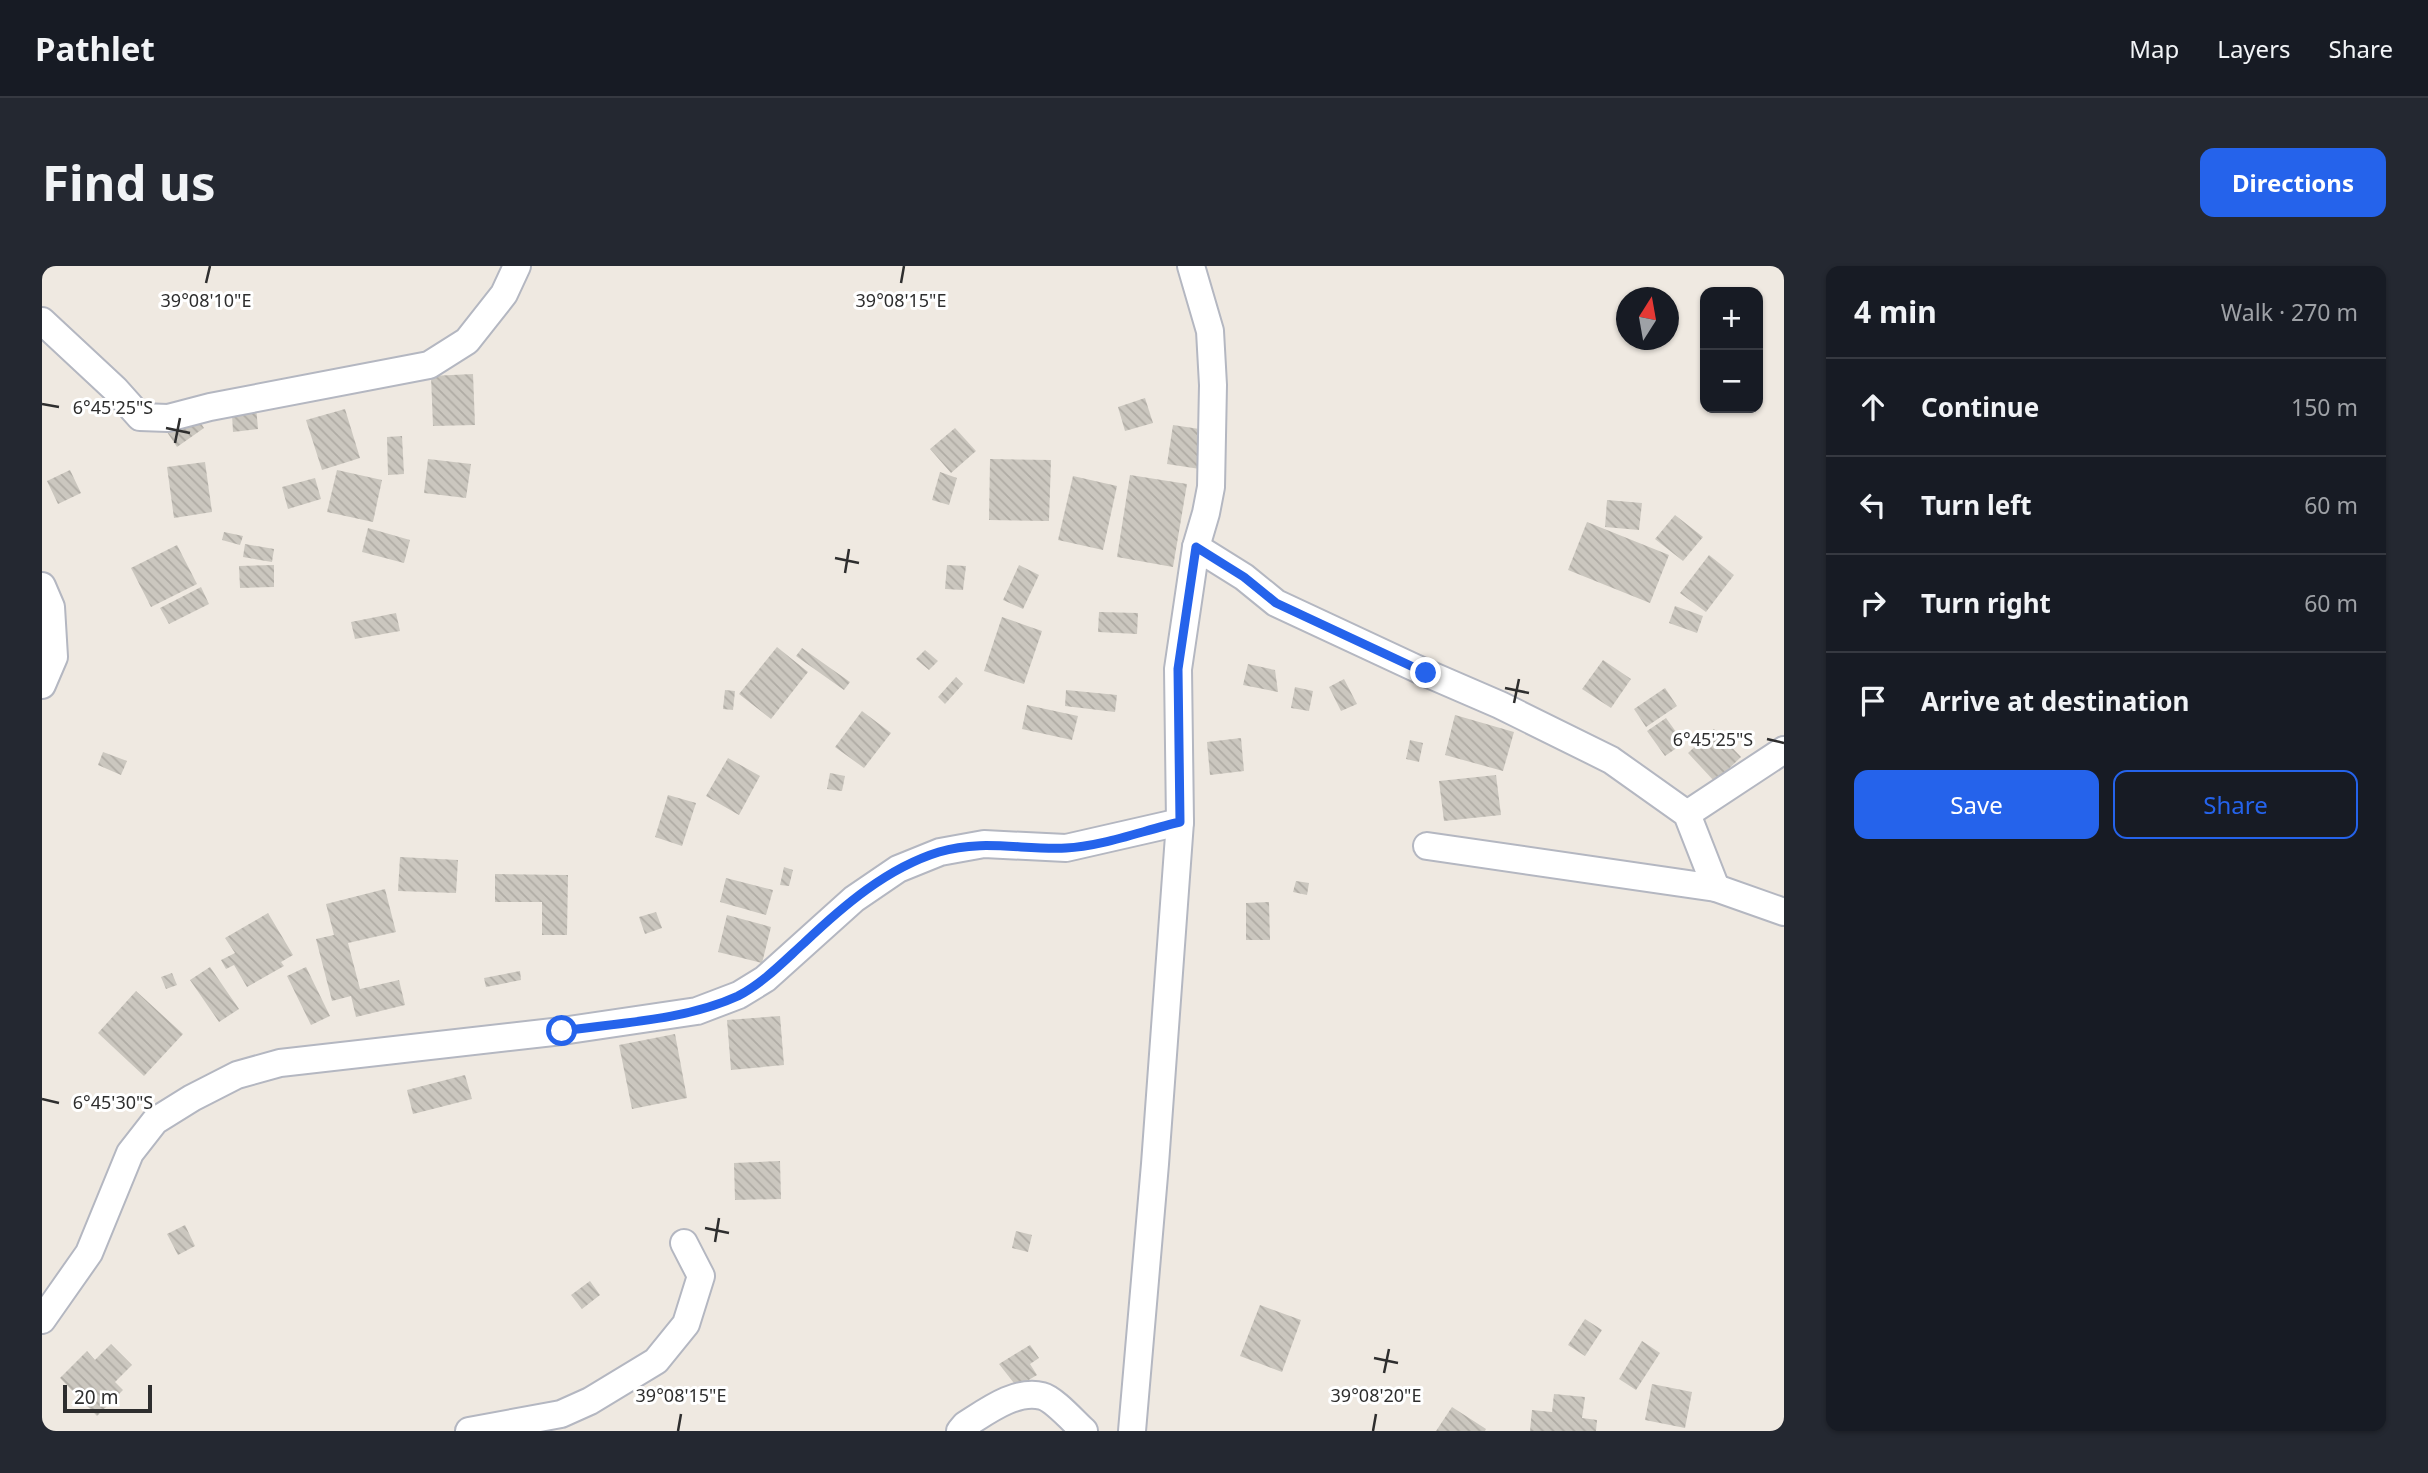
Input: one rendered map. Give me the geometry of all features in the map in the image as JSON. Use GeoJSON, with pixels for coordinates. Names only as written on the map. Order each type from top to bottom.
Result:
{"type":"FeatureCollection","features":[{"type":"Feature","properties":{"kind":"street"},"geometry":{"type":"LineString","coordinates":[[42,321],[140,416],[167,418],[210,407],[429,365],[467,341],[504,293],[517,266]]}},
{"type":"Feature","properties":{"kind":"street"},"geometry":{"type":"LineString","coordinates":[[1132,1431],[1180,822],[1178,669],[1196,547],[1211,486],[1213,385],[1210,331],[1191,266]]}},
{"type":"Feature","properties":{"kind":"street"},"geometry":{"type":"LineString","coordinates":[[1196,547],[1244,577],[1276,603],[1500,705],[1611,760],[1687,814],[1716,888]]}},
{"type":"Feature","properties":{"kind":"street"},"geometry":{"type":"LineString","coordinates":[[42,586],[51,607],[54,657],[42,685]]}},
{"type":"Feature","properties":{"kind":"street"},"geometry":{"type":"LineString","coordinates":[[1687,814],[1784,750]]}},
{"type":"Feature","properties":{"kind":"street"},"geometry":{"type":"LineString","coordinates":[[42,1320],[89,1253],[130,1153],[155,1121],[237,1075],[280,1063],[562,1031],[697,1011],[739,995],[765,979],[854,899],[898,869],[940,852],[984,844],[1066,848],[1089,845],[1180,822]]}},
{"type":"Feature","properties":{"kind":"street"},"geometry":{"type":"LineString","coordinates":[[1427,846],[1716,888],[1784,912]]}},
{"type":"Feature","properties":{"kind":"street"},"geometry":{"type":"LineString","coordinates":[[469,1431],[561,1414],[590,1401],[656,1362],[686,1324],[701,1276],[684,1243]]}},
{"type":"Feature","properties":{"kind":"street"},"geometry":{"type":"LineString","coordinates":[[960,1431],[965,1425],[1013,1398],[1029,1395],[1044,1396],[1084,1431]]}},
{"type":"Feature","properties":{"kind":"building"},"geometry":{"type":"Polygon","coordinates":[[[473,374],[475,425],[433,426],[431,376],[473,374]]]}},
{"type":"Feature","properties":{"kind":"building"},"geometry":{"type":"Polygon","coordinates":[[[255,395],[258,429],[233,432],[231,397],[255,395]]]}},
{"type":"Feature","properties":{"kind":"building"},"geometry":{"type":"Polygon","coordinates":[[[1145,398],[1153,423],[1125,431],[1118,407],[1145,398]]]}},
{"type":"Feature","properties":{"kind":"building"},"geometry":{"type":"Polygon","coordinates":[[[345,409],[360,458],[322,470],[306,420],[345,409]]]}},
{"type":"Feature","properties":{"kind":"building"},"geometry":{"type":"Polygon","coordinates":[[[194,413],[204,428],[177,447],[167,432],[194,413]]]}},
{"type":"Feature","properties":{"kind":"building"},"geometry":{"type":"Polygon","coordinates":[[[1173,425],[1206,430],[1200,469],[1167,464],[1173,425]]]}},
{"type":"Feature","properties":{"kind":"building"},"geometry":{"type":"Polygon","coordinates":[[[955,428],[976,451],[951,473],[930,449],[955,428]]]}},
{"type":"Feature","properties":{"kind":"building"},"geometry":{"type":"Polygon","coordinates":[[[402,436],[404,474],[388,475],[387,437],[402,436]]]}},
{"type":"Feature","properties":{"kind":"building"},"geometry":{"type":"Polygon","coordinates":[[[428,459],[471,464],[466,498],[424,493],[428,459]]]}},
{"type":"Feature","properties":{"kind":"building"},"geometry":{"type":"Polygon","coordinates":[[[990,459],[1051,460],[1049,521],[989,520],[990,459]]]}},
{"type":"Feature","properties":{"kind":"building"},"geometry":{"type":"Polygon","coordinates":[[[205,462],[212,512],[174,518],[167,467],[205,462]]]}},
{"type":"Feature","properties":{"kind":"building"},"geometry":{"type":"Polygon","coordinates":[[[70,470],[81,493],[58,504],[47,481],[70,470]]]}},
{"type":"Feature","properties":{"kind":"building"},"geometry":{"type":"Polygon","coordinates":[[[337,470],[382,480],[373,522],[327,512],[337,470]]]}},
{"type":"Feature","properties":{"kind":"building"},"geometry":{"type":"Polygon","coordinates":[[[940,472],[957,478],[949,505],[932,500],[940,472]]]}},
{"type":"Feature","properties":{"kind":"building"},"geometry":{"type":"Polygon","coordinates":[[[1130,475],[1187,484],[1173,567],[1117,557],[1130,475]]]}},
{"type":"Feature","properties":{"kind":"building"},"geometry":{"type":"Polygon","coordinates":[[[1073,476],[1117,486],[1103,550],[1058,540],[1073,476]]]}},
{"type":"Feature","properties":{"kind":"building"},"geometry":{"type":"Polygon","coordinates":[[[315,478],[321,499],[288,509],[282,487],[315,478]]]}},
{"type":"Feature","properties":{"kind":"building"},"geometry":{"type":"Polygon","coordinates":[[[1607,500],[1642,503],[1639,530],[1605,527],[1607,500]]]}},
{"type":"Feature","properties":{"kind":"building"},"geometry":{"type":"Polygon","coordinates":[[[1675,515],[1703,537],[1683,561],[1655,539],[1675,515]]]}},
{"type":"Feature","properties":{"kind":"building"},"geometry":{"type":"Polygon","coordinates":[[[1587,522],[1669,555],[1650,603],[1568,570],[1587,522]]]}},
{"type":"Feature","properties":{"kind":"building"},"geometry":{"type":"Polygon","coordinates":[[[368,528],[410,540],[404,563],[362,552],[368,528]]]}},
{"type":"Feature","properties":{"kind":"building"},"geometry":{"type":"Polygon","coordinates":[[[224,532],[243,536],[240,545],[222,540],[224,532]]]}},
{"type":"Feature","properties":{"kind":"building"},"geometry":{"type":"Polygon","coordinates":[[[245,544],[274,549],[272,562],[243,557],[245,544]]]}},
{"type":"Feature","properties":{"kind":"building"},"geometry":{"type":"Polygon","coordinates":[[[177,545],[197,584],[151,607],[131,568],[177,545]]]}},
{"type":"Feature","properties":{"kind":"building"},"geometry":{"type":"Polygon","coordinates":[[[1709,555],[1734,575],[1706,612],[1680,593],[1709,555]]]}},
{"type":"Feature","properties":{"kind":"building"},"geometry":{"type":"Polygon","coordinates":[[[274,565],[274,587],[240,588],[239,566],[274,565]]]}},
{"type":"Feature","properties":{"kind":"building"},"geometry":{"type":"Polygon","coordinates":[[[947,565],[966,566],[963,590],[945,589],[947,565]]]}},
{"type":"Feature","properties":{"kind":"building"},"geometry":{"type":"Polygon","coordinates":[[[1019,565],[1039,575],[1023,609],[1003,600],[1019,565]]]}},
{"type":"Feature","properties":{"kind":"building"},"geometry":{"type":"Polygon","coordinates":[[[201,587],[209,604],[169,624],[160,608],[201,587]]]}},
{"type":"Feature","properties":{"kind":"building"},"geometry":{"type":"Polygon","coordinates":[[[1675,606],[1703,616],[1697,633],[1669,623],[1675,606]]]}},
{"type":"Feature","properties":{"kind":"building"},"geometry":{"type":"Polygon","coordinates":[[[1099,612],[1138,613],[1137,634],[1098,632],[1099,612]]]}},
{"type":"Feature","properties":{"kind":"building"},"geometry":{"type":"Polygon","coordinates":[[[396,613],[400,631],[355,639],[351,622],[396,613]]]}},
{"type":"Feature","properties":{"kind":"building"},"geometry":{"type":"Polygon","coordinates":[[[1002,617],[1042,631],[1024,684],[984,671],[1002,617]]]}},
{"type":"Feature","properties":{"kind":"building"},"geometry":{"type":"Polygon","coordinates":[[[777,647],[808,672],[771,719],[739,694],[777,647]]]}},
{"type":"Feature","properties":{"kind":"building"},"geometry":{"type":"Polygon","coordinates":[[[802,648],[850,682],[844,690],[796,656],[802,648]]]}},
{"type":"Feature","properties":{"kind":"building"},"geometry":{"type":"Polygon","coordinates":[[[925,650],[938,661],[929,670],[916,659],[925,650]]]}},
{"type":"Feature","properties":{"kind":"building"},"geometry":{"type":"Polygon","coordinates":[[[1603,660],[1631,679],[1611,708],[1582,689],[1603,660]]]}},
{"type":"Feature","properties":{"kind":"building"},"geometry":{"type":"Polygon","coordinates":[[[1248,664],[1275,670],[1278,692],[1243,685],[1248,664]]]}},
{"type":"Feature","properties":{"kind":"building"},"geometry":{"type":"Polygon","coordinates":[[[956,677],[963,684],[945,704],[938,697],[956,677]]]}},
{"type":"Feature","properties":{"kind":"building"},"geometry":{"type":"Polygon","coordinates":[[[1344,679],[1357,704],[1341,711],[1329,687],[1344,679]]]}},
{"type":"Feature","properties":{"kind":"building"},"geometry":{"type":"Polygon","coordinates":[[[1295,687],[1313,691],[1309,711],[1291,708],[1295,687]]]}},
{"type":"Feature","properties":{"kind":"building"},"geometry":{"type":"Polygon","coordinates":[[[1665,688],[1677,706],[1646,727],[1634,709],[1665,688]]]}},
{"type":"Feature","properties":{"kind":"building"},"geometry":{"type":"Polygon","coordinates":[[[725,690],[735,691],[733,710],[723,709],[725,690]]]}},
{"type":"Feature","properties":{"kind":"building"},"geometry":{"type":"Polygon","coordinates":[[[1066,690],[1117,695],[1115,712],[1065,706],[1066,690]]]}},
{"type":"Feature","properties":{"kind":"building"},"geometry":{"type":"Polygon","coordinates":[[[1027,705],[1078,716],[1072,740],[1022,729],[1027,705]]]}},
{"type":"Feature","properties":{"kind":"building"},"geometry":{"type":"Polygon","coordinates":[[[862,711],[891,733],[864,768],[835,747],[862,711]]]}},
{"type":"Feature","properties":{"kind":"building"},"geometry":{"type":"Polygon","coordinates":[[[1455,715],[1514,732],[1503,771],[1445,755],[1455,715]]]}},
{"type":"Feature","properties":{"kind":"building"},"geometry":{"type":"Polygon","coordinates":[[[1666,718],[1684,743],[1665,756],[1647,731],[1666,718]]]}},
{"type":"Feature","properties":{"kind":"building"},"geometry":{"type":"Polygon","coordinates":[[[1714,729],[1741,757],[1715,782],[1688,753],[1714,729]]]}},
{"type":"Feature","properties":{"kind":"building"},"geometry":{"type":"Polygon","coordinates":[[[1241,738],[1244,771],[1210,775],[1207,742],[1241,738]]]}},
{"type":"Feature","properties":{"kind":"building"},"geometry":{"type":"Polygon","coordinates":[[[1410,740],[1423,743],[1419,762],[1406,759],[1410,740]]]}},
{"type":"Feature","properties":{"kind":"building"},"geometry":{"type":"Polygon","coordinates":[[[103,752],[127,761],[121,775],[98,765],[103,752]]]}},
{"type":"Feature","properties":{"kind":"building"},"geometry":{"type":"Polygon","coordinates":[[[728,758],[760,776],[739,815],[706,796],[728,758]]]}},
{"type":"Feature","properties":{"kind":"building"},"geometry":{"type":"Polygon","coordinates":[[[830,773],[845,776],[842,791],[827,789],[830,773]]]}},
{"type":"Feature","properties":{"kind":"building"},"geometry":{"type":"Polygon","coordinates":[[[1496,775],[1501,815],[1444,821],[1439,781],[1496,775]]]}},
{"type":"Feature","properties":{"kind":"building"},"geometry":{"type":"Polygon","coordinates":[[[668,795],[696,803],[682,846],[655,837],[668,795]]]}},
{"type":"Feature","properties":{"kind":"building"},"geometry":{"type":"Polygon","coordinates":[[[400,857],[458,860],[456,893],[398,891],[400,857]]]}},
{"type":"Feature","properties":{"kind":"building"},"geometry":{"type":"Polygon","coordinates":[[[784,867],[793,870],[789,886],[780,885],[784,867]]]}},
{"type":"Feature","properties":{"kind":"building"},"geometry":{"type":"Polygon","coordinates":[[[495,874],[568,875],[567,935],[542,935],[542,902],[495,902],[495,874]]]}},
{"type":"Feature","properties":{"kind":"building"},"geometry":{"type":"Polygon","coordinates":[[[726,878],[773,890],[766,915],[720,902],[726,878]]]}},
{"type":"Feature","properties":{"kind":"building"},"geometry":{"type":"Polygon","coordinates":[[[1296,881],[1309,883],[1307,895],[1293,892],[1296,881]]]}},
{"type":"Feature","properties":{"kind":"building"},"geometry":{"type":"Polygon","coordinates":[[[385,889],[396,932],[348,943],[360,989],[399,980],[405,1005],[356,1017],[351,996],[332,1001],[316,939],[334,935],[326,904],[385,889]]]}},
{"type":"Feature","properties":{"kind":"building"},"geometry":{"type":"Polygon","coordinates":[[[1269,902],[1270,940],[1246,940],[1246,903],[1269,902]]]}},
{"type":"Feature","properties":{"kind":"building"},"geometry":{"type":"Polygon","coordinates":[[[656,912],[662,928],[645,934],[639,917],[656,912]]]}},
{"type":"Feature","properties":{"kind":"building"},"geometry":{"type":"Polygon","coordinates":[[[268,913],[293,955],[281,962],[284,966],[247,987],[234,965],[226,969],[221,960],[235,953],[225,938],[268,913]]]}},
{"type":"Feature","properties":{"kind":"building"},"geometry":{"type":"Polygon","coordinates":[[[727,915],[771,927],[762,963],[718,952],[727,915]]]}},
{"type":"Feature","properties":{"kind":"building"},"geometry":{"type":"Polygon","coordinates":[[[210,967],[239,1009],[219,1022],[190,980],[210,967]]]}},
{"type":"Feature","properties":{"kind":"building"},"geometry":{"type":"Polygon","coordinates":[[[306,967],[330,1016],[311,1025],[287,976],[306,967]]]}},
{"type":"Feature","properties":{"kind":"building"},"geometry":{"type":"Polygon","coordinates":[[[520,971],[521,980],[486,987],[484,978],[520,971]]]}},
{"type":"Feature","properties":{"kind":"building"},"geometry":{"type":"Polygon","coordinates":[[[172,973],[177,985],[166,989],[161,977],[172,973]]]}},
{"type":"Feature","properties":{"kind":"building"},"geometry":{"type":"Polygon","coordinates":[[[136,991],[183,1034],[144,1076],[98,1033],[136,991]]]}},
{"type":"Feature","properties":{"kind":"building"},"geometry":{"type":"Polygon","coordinates":[[[780,1016],[784,1065],[731,1070],[727,1020],[780,1016]]]}},
{"type":"Feature","properties":{"kind":"building"},"geometry":{"type":"Polygon","coordinates":[[[675,1034],[687,1098],[632,1109],[619,1045],[675,1034]]]}},
{"type":"Feature","properties":{"kind":"building"},"geometry":{"type":"Polygon","coordinates":[[[465,1075],[472,1099],[413,1114],[407,1090],[465,1075]]]}},
{"type":"Feature","properties":{"kind":"building"},"geometry":{"type":"Polygon","coordinates":[[[780,1161],[781,1199],[735,1200],[734,1163],[780,1161]]]}},
{"type":"Feature","properties":{"kind":"building"},"geometry":{"type":"Polygon","coordinates":[[[185,1225],[195,1246],[178,1255],[167,1234],[185,1225]]]}},
{"type":"Feature","properties":{"kind":"building"},"geometry":{"type":"Polygon","coordinates":[[[1016,1231],[1032,1235],[1028,1252],[1012,1248],[1016,1231]]]}},
{"type":"Feature","properties":{"kind":"building"},"geometry":{"type":"Polygon","coordinates":[[[590,1281],[600,1295],[582,1309],[571,1295],[590,1281]]]}},
{"type":"Feature","properties":{"kind":"building"},"geometry":{"type":"Polygon","coordinates":[[[1260,1305],[1301,1320],[1282,1372],[1240,1356],[1260,1305]]]}},
{"type":"Feature","properties":{"kind":"building"},"geometry":{"type":"Polygon","coordinates":[[[1585,1319],[1602,1330],[1585,1356],[1568,1345],[1585,1319]]]}},
{"type":"Feature","properties":{"kind":"building"},"geometry":{"type":"Polygon","coordinates":[[[1642,1341],[1660,1353],[1636,1390],[1619,1379],[1642,1341]]]}},
{"type":"Feature","properties":{"kind":"building"},"geometry":{"type":"Polygon","coordinates":[[[111,1344],[132,1365],[115,1382],[123,1390],[97,1416],[60,1378],[87,1351],[95,1360],[111,1344]]]}},
{"type":"Feature","properties":{"kind":"building"},"geometry":{"type":"Polygon","coordinates":[[[1030,1345],[1039,1358],[1030,1364],[1037,1375],[1017,1387],[999,1364],[1030,1345]]]}},
{"type":"Feature","properties":{"kind":"building"},"geometry":{"type":"Polygon","coordinates":[[[1652,1384],[1692,1392],[1685,1428],[1645,1420],[1652,1384]]]}},
{"type":"Feature","properties":{"kind":"building"},"geometry":{"type":"Polygon","coordinates":[[[1554,1394],[1585,1397],[1582,1418],[1597,1420],[1596,1431],[1530,1431],[1532,1410],[1552,1412],[1554,1394]]]}},
{"type":"Feature","properties":{"kind":"building"},"geometry":{"type":"Polygon","coordinates":[[[1452,1407],[1486,1429],[1485,1431],[1436,1431],[1452,1407]]]}},
{"type":"Feature","properties":{"kind":"route"},"geometry":{"type":"LineString","coordinates":[[562,1031],[697,1011],[739,995],[765,979],[854,899],[898,869],[940,852],[984,844],[1066,848],[1089,845],[1180,822],[1178,669],[1196,547],[1244,577],[1276,603],[1426,673]]}}]}
